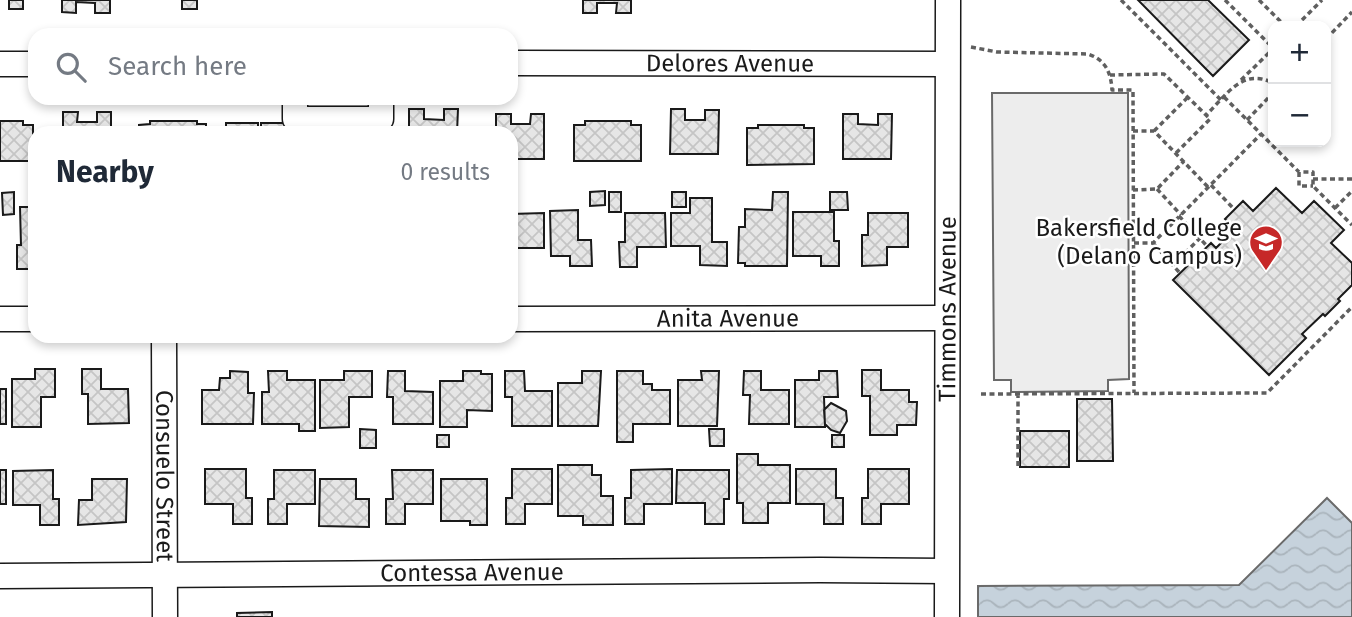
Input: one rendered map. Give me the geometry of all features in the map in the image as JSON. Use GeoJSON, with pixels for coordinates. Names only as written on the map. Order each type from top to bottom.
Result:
{"type":"FeatureCollection","features":[{"type":"Feature","properties":{"kind":"street","name":"Timmons Avenue"},"geometry":{"type":"LineString","coordinates":[[947,617],[948,0]]}},
{"type":"Feature","properties":{"kind":"street"},"geometry":{"type":"LineString","coordinates":[[0,64],[28,64]]}},
{"type":"Feature","properties":{"kind":"street","name":"Delores Avenue"},"geometry":{"type":"LineString","coordinates":[[518,64],[947,64]]}},
{"type":"Feature","properties":{"kind":"street"},"geometry":{"type":"LineString","coordinates":[[295,105],[295,119],[320,119],[381,119],[381,105]]}},
{"type":"Feature","properties":{"kind":"street","name":"Anita Avenue"},"geometry":{"type":"LineString","coordinates":[[518,319],[946,318]]}},
{"type":"Feature","properties":{"kind":"street"},"geometry":{"type":"LineString","coordinates":[[0,319],[28,319]]}},
{"type":"Feature","properties":{"kind":"street","name":"Consuelo Street"},"geometry":{"type":"LineString","coordinates":[[164,343],[165,617]]}},
{"type":"Feature","properties":{"kind":"street","name":"Contessa Avenue"},"geometry":{"type":"LineString","coordinates":[[0,576],[946,571]]}},
{"type":"Feature","properties":{"kind":"path"},"geometry":{"type":"LineString","coordinates":[[1121,0],[1268,139]]}},
{"type":"Feature","properties":{"kind":"path"},"geometry":{"type":"LineString","coordinates":[[1225,0],[1268,43]]}},
{"type":"Feature","properties":{"kind":"path"},"geometry":{"type":"LineString","coordinates":[[1259,0],[1280,21]]}},
{"type":"Feature","properties":{"kind":"path"},"geometry":{"type":"LineString","coordinates":[[1301,21],[1322,0]]}},
{"type":"Feature","properties":{"kind":"path"},"geometry":{"type":"LineString","coordinates":[[1331,34],[1352,12]]}},
{"type":"Feature","properties":{"kind":"path"},"geometry":{"type":"LineString","coordinates":[[970,46],[996,52],[1088,54],[1102,61],[1110,75],[1112,90],[1133,90],[1134,393]]}},
{"type":"Feature","properties":{"kind":"path"},"geometry":{"type":"LineString","coordinates":[[1206,115],[1268,53]]}},
{"type":"Feature","properties":{"kind":"path"},"geometry":{"type":"LineString","coordinates":[[1110,75],[1164,74],[1210,119],[1176,153]]}},
{"type":"Feature","properties":{"kind":"path"},"geometry":{"type":"LineString","coordinates":[[1240,82],[1257,78],[1268,81]]}},
{"type":"Feature","properties":{"kind":"path"},"geometry":{"type":"LineString","coordinates":[[1133,131],[1154,131],[1188,97]]}},
{"type":"Feature","properties":{"kind":"path"},"geometry":{"type":"LineString","coordinates":[[1247,120],[1268,98]]}},
{"type":"Feature","properties":{"kind":"path"},"geometry":{"type":"LineString","coordinates":[[1154,131],[1233,208]]}},
{"type":"Feature","properties":{"kind":"path"},"geometry":{"type":"LineString","coordinates":[[1133,243],[1153,243],[1261,134]]}},
{"type":"Feature","properties":{"kind":"path"},"geometry":{"type":"LineString","coordinates":[[1276,147],[1299,172],[1299,186],[1313,186],[1352,225]]}},
{"type":"Feature","properties":{"kind":"path"},"geometry":{"type":"LineString","coordinates":[[1133,190],[1157,189],[1184,161]]}},
{"type":"Feature","properties":{"kind":"path"},"geometry":{"type":"LineString","coordinates":[[1299,172],[1313,172],[1313,186]]}},
{"type":"Feature","properties":{"kind":"path"},"geometry":{"type":"LineString","coordinates":[[1313,179],[1352,179]]}},
{"type":"Feature","properties":{"kind":"path"},"geometry":{"type":"LineString","coordinates":[[1157,189],[1206,245]]}},
{"type":"Feature","properties":{"kind":"path"},"geometry":{"type":"LineString","coordinates":[[1335,208],[1352,191]]}},
{"type":"Feature","properties":{"kind":"path"},"geometry":{"type":"LineString","coordinates":[[1173,265],[1200,238]]}},
{"type":"Feature","properties":{"kind":"path"},"geometry":{"type":"LineString","coordinates":[[1153,243],[1180,272]]}},
{"type":"Feature","properties":{"kind":"path"},"geometry":{"type":"LineString","coordinates":[[981,394],[1267,393],[1352,307]]}},
{"type":"Feature","properties":{"kind":"path"},"geometry":{"type":"LineString","coordinates":[[1018,393],[1018,468]]}},
{"type":"Feature","properties":{"kind":"shaded area"},"geometry":{"type":"Polygon","coordinates":[[[992,93],[1128,93],[1129,379],[1108,380],[1108,391],[1011,392],[1011,380],[994,380],[992,93]]]}},
{"type":"Feature","properties":{"kind":"water"},"geometry":{"type":"Polygon","coordinates":[[[1327,498],[1352,523],[1352,617],[978,617],[978,586],[1239,585],[1327,498]]]}},
{"type":"Feature","properties":{"kind":"building"},"geometry":{"type":"Polygon","coordinates":[[[9,0],[23,0],[23,9],[9,9],[9,0]]]}},
{"type":"Feature","properties":{"kind":"building"},"geometry":{"type":"Polygon","coordinates":[[[62,0],[110,0],[110,13],[95,13],[95,3],[76,2],[76,13],[62,12],[62,0]]]}},
{"type":"Feature","properties":{"kind":"building"},"geometry":{"type":"Polygon","coordinates":[[[182,0],[197,0],[197,9],[182,9],[182,0]]]}},
{"type":"Feature","properties":{"kind":"building"},"geometry":{"type":"Polygon","coordinates":[[[583,0],[631,0],[631,13],[616,13],[617,3],[597,3],[597,13],[583,13],[583,0]]]}},
{"type":"Feature","properties":{"kind":"building"},"geometry":{"type":"Polygon","coordinates":[[[1138,0],[1208,0],[1249,40],[1213,76],[1138,0]]]}},
{"type":"Feature","properties":{"kind":"building"},"geometry":{"type":"Polygon","coordinates":[[[409,109],[424,109],[424,119],[444,120],[444,109],[458,109],[457,126],[409,126],[409,109]]]}},
{"type":"Feature","properties":{"kind":"building"},"geometry":{"type":"Polygon","coordinates":[[[671,109],[685,109],[685,120],[705,120],[705,110],[719,110],[718,154],[670,154],[671,109]]]}},
{"type":"Feature","properties":{"kind":"building"},"geometry":{"type":"Polygon","coordinates":[[[63,112],[78,112],[77,122],[97,122],[97,112],[111,112],[111,126],[63,126],[63,112]]]}},
{"type":"Feature","properties":{"kind":"building"},"geometry":{"type":"Polygon","coordinates":[[[496,114],[511,114],[511,124],[530,124],[531,114],[544,114],[544,159],[518,159],[518,126],[496,126],[496,114]]]}},
{"type":"Feature","properties":{"kind":"building"},"geometry":{"type":"Polygon","coordinates":[[[843,114],[858,114],[858,124],[878,125],[878,114],[892,114],[891,159],[843,159],[843,114]]]}},
{"type":"Feature","properties":{"kind":"building"},"geometry":{"type":"Polygon","coordinates":[[[0,121],[23,121],[23,125],[33,125],[28,126],[28,161],[0,161],[0,121]]]}},
{"type":"Feature","properties":{"kind":"building"},"geometry":{"type":"Polygon","coordinates":[[[150,121],[197,121],[197,124],[206,126],[139,126],[150,124],[150,121]]]}},
{"type":"Feature","properties":{"kind":"building"},"geometry":{"type":"Polygon","coordinates":[[[585,121],[631,121],[631,125],[641,125],[641,161],[574,161],[574,125],[585,125],[585,121]]]}},
{"type":"Feature","properties":{"kind":"building"},"geometry":{"type":"Polygon","coordinates":[[[226,123],[258,123],[258,126],[226,126],[226,123]]]}},
{"type":"Feature","properties":{"kind":"building"},"geometry":{"type":"Polygon","coordinates":[[[261,123],[294,123],[294,126],[261,126],[261,123]]]}},
{"type":"Feature","properties":{"kind":"building"},"geometry":{"type":"Polygon","coordinates":[[[758,125],[804,125],[804,128],[814,128],[814,164],[747,165],[747,128],[758,128],[758,125]]]}},
{"type":"Feature","properties":{"kind":"building"},"geometry":{"type":"Polygon","coordinates":[[[1276,188],[1302,213],[1314,201],[1344,230],[1331,243],[1352,263],[1352,285],[1325,316],[1323,314],[1302,334],[1306,338],[1269,375],[1173,280],[1211,243],[1216,248],[1235,229],[1225,219],[1243,201],[1253,211],[1276,188]]]}},
{"type":"Feature","properties":{"kind":"building"},"geometry":{"type":"Polygon","coordinates":[[[605,191],[605,205],[590,206],[590,192],[605,191]]]}},
{"type":"Feature","properties":{"kind":"building"},"geometry":{"type":"Polygon","coordinates":[[[14,192],[14,214],[3,215],[2,193],[14,192]]]}},
{"type":"Feature","properties":{"kind":"building"},"geometry":{"type":"Polygon","coordinates":[[[609,192],[621,192],[621,212],[609,212],[609,192]]]}},
{"type":"Feature","properties":{"kind":"building"},"geometry":{"type":"Polygon","coordinates":[[[672,192],[686,192],[686,207],[672,207],[672,192]]]}},
{"type":"Feature","properties":{"kind":"building"},"geometry":{"type":"Polygon","coordinates":[[[773,192],[788,192],[787,266],[745,266],[745,263],[738,263],[739,227],[745,227],[745,209],[772,210],[773,192]]]}},
{"type":"Feature","properties":{"kind":"building"},"geometry":{"type":"Polygon","coordinates":[[[830,192],[847,192],[848,210],[830,210],[830,192]]]}},
{"type":"Feature","properties":{"kind":"building"},"geometry":{"type":"Polygon","coordinates":[[[690,198],[712,198],[712,242],[727,242],[727,266],[700,265],[700,246],[671,246],[671,213],[690,213],[690,198]]]}},
{"type":"Feature","properties":{"kind":"building"},"geometry":{"type":"Polygon","coordinates":[[[20,207],[28,207],[28,269],[17,269],[17,245],[21,245],[20,207]]]}},
{"type":"Feature","properties":{"kind":"building"},"geometry":{"type":"Polygon","coordinates":[[[578,210],[578,240],[591,240],[592,266],[570,266],[570,256],[551,256],[550,211],[578,210]]]}},
{"type":"Feature","properties":{"kind":"building"},"geometry":{"type":"Polygon","coordinates":[[[793,212],[834,212],[834,241],[839,241],[839,266],[821,266],[821,256],[793,256],[793,212]]]}},
{"type":"Feature","properties":{"kind":"building"},"geometry":{"type":"Polygon","coordinates":[[[544,213],[544,248],[518,248],[518,214],[544,213]]]}},
{"type":"Feature","properties":{"kind":"building"},"geometry":{"type":"Polygon","coordinates":[[[625,213],[665,213],[666,247],[637,247],[637,267],[620,267],[619,242],[625,242],[625,213]]]}},
{"type":"Feature","properties":{"kind":"building"},"geometry":{"type":"Polygon","coordinates":[[[868,213],[908,213],[908,247],[887,247],[887,265],[862,266],[862,235],[868,235],[868,213]]]}},
{"type":"Feature","properties":{"kind":"building"},"geometry":{"type":"Polygon","coordinates":[[[35,369],[55,369],[55,397],[41,397],[41,427],[12,427],[12,379],[35,379],[35,369]]]}},
{"type":"Feature","properties":{"kind":"building"},"geometry":{"type":"Polygon","coordinates":[[[82,369],[101,369],[101,389],[128,389],[129,423],[88,424],[88,394],[82,394],[82,369]]]}},
{"type":"Feature","properties":{"kind":"building"},"geometry":{"type":"Polygon","coordinates":[[[862,370],[881,370],[881,390],[909,390],[909,402],[917,402],[916,425],[897,425],[897,435],[870,435],[870,396],[862,396],[862,370]]]}},
{"type":"Feature","properties":{"kind":"building"},"geometry":{"type":"Polygon","coordinates":[[[230,371],[248,372],[248,393],[254,393],[253,424],[202,424],[202,390],[219,390],[220,378],[230,378],[230,371]]]}},
{"type":"Feature","properties":{"kind":"building"},"geometry":{"type":"Polygon","coordinates":[[[268,371],[287,371],[287,380],[315,380],[315,431],[299,431],[299,424],[262,424],[262,392],[269,392],[268,371]]]}},
{"type":"Feature","properties":{"kind":"building"},"geometry":{"type":"Polygon","coordinates":[[[344,371],[372,371],[372,397],[349,397],[349,427],[320,428],[320,380],[344,380],[344,371]]]}},
{"type":"Feature","properties":{"kind":"building"},"geometry":{"type":"Polygon","coordinates":[[[388,371],[405,371],[405,391],[433,392],[433,424],[393,424],[393,397],[387,397],[388,371]]]}},
{"type":"Feature","properties":{"kind":"building"},"geometry":{"type":"Polygon","coordinates":[[[463,371],[492,374],[492,411],[467,410],[467,427],[440,427],[440,381],[463,381],[463,371]]]}},
{"type":"Feature","properties":{"kind":"building"},"geometry":{"type":"Polygon","coordinates":[[[505,371],[524,371],[525,391],[552,391],[552,426],[512,426],[512,397],[505,397],[505,371]]]}},
{"type":"Feature","properties":{"kind":"building"},"geometry":{"type":"Polygon","coordinates":[[[582,371],[601,371],[598,426],[558,426],[558,383],[582,383],[582,371]]]}},
{"type":"Feature","properties":{"kind":"building"},"geometry":{"type":"Polygon","coordinates":[[[617,371],[643,371],[643,384],[652,384],[652,390],[670,390],[670,424],[633,424],[633,442],[617,442],[617,371]]]}},
{"type":"Feature","properties":{"kind":"building"},"geometry":{"type":"Polygon","coordinates":[[[701,371],[719,371],[717,426],[678,426],[678,380],[702,380],[701,371]]]}},
{"type":"Feature","properties":{"kind":"building"},"geometry":{"type":"Polygon","coordinates":[[[744,371],[761,371],[761,390],[789,390],[789,424],[749,424],[750,395],[743,395],[744,371]]]}},
{"type":"Feature","properties":{"kind":"building"},"geometry":{"type":"Polygon","coordinates":[[[819,371],[837,371],[838,397],[824,397],[825,427],[795,427],[795,380],[819,380],[819,371]]]}},
{"type":"Feature","properties":{"kind":"building"},"geometry":{"type":"Polygon","coordinates":[[[0,389],[6,389],[6,424],[0,424],[0,389]]]}},
{"type":"Feature","properties":{"kind":"building"},"geometry":{"type":"Polygon","coordinates":[[[1077,399],[1112,399],[1113,461],[1077,461],[1077,399]]]}},
{"type":"Feature","properties":{"kind":"building"},"geometry":{"type":"Polygon","coordinates":[[[831,403],[846,411],[847,421],[840,433],[825,424],[824,410],[831,403]]]}},
{"type":"Feature","properties":{"kind":"building"},"geometry":{"type":"Polygon","coordinates":[[[360,429],[376,430],[376,448],[360,448],[360,429]]]}},
{"type":"Feature","properties":{"kind":"building"},"geometry":{"type":"Polygon","coordinates":[[[709,429],[724,429],[724,446],[710,446],[709,429]]]}},
{"type":"Feature","properties":{"kind":"building"},"geometry":{"type":"Polygon","coordinates":[[[1020,431],[1069,431],[1069,467],[1020,467],[1020,431]]]}},
{"type":"Feature","properties":{"kind":"building"},"geometry":{"type":"Polygon","coordinates":[[[437,435],[449,435],[449,447],[437,447],[437,435]]]}},
{"type":"Feature","properties":{"kind":"building"},"geometry":{"type":"Polygon","coordinates":[[[832,435],[844,435],[844,447],[832,447],[832,435]]]}},
{"type":"Feature","properties":{"kind":"building"},"geometry":{"type":"Polygon","coordinates":[[[737,454],[758,454],[758,465],[790,465],[790,503],[768,503],[768,523],[743,523],[743,503],[737,503],[737,454]]]}},
{"type":"Feature","properties":{"kind":"building"},"geometry":{"type":"Polygon","coordinates":[[[558,465],[592,465],[592,475],[601,475],[601,496],[613,496],[613,525],[583,525],[583,516],[558,516],[558,465]]]}},
{"type":"Feature","properties":{"kind":"building"},"geometry":{"type":"Polygon","coordinates":[[[205,469],[246,469],[246,498],[252,498],[252,524],[233,524],[233,504],[205,504],[205,469]]]}},
{"type":"Feature","properties":{"kind":"building"},"geometry":{"type":"Polygon","coordinates":[[[512,469],[552,469],[552,504],[525,504],[525,524],[506,524],[506,498],[512,498],[512,469]]]}},
{"type":"Feature","properties":{"kind":"building"},"geometry":{"type":"Polygon","coordinates":[[[672,469],[672,504],[644,504],[644,524],[625,524],[625,498],[631,498],[631,470],[672,469]]]}},
{"type":"Feature","properties":{"kind":"building"},"geometry":{"type":"Polygon","coordinates":[[[796,469],[836,469],[836,498],[843,498],[843,524],[824,524],[824,504],[796,504],[796,469]]]}},
{"type":"Feature","properties":{"kind":"building"},"geometry":{"type":"Polygon","coordinates":[[[868,469],[909,469],[909,504],[881,504],[881,524],[862,524],[862,498],[868,498],[868,469]]]}},
{"type":"Feature","properties":{"kind":"building"},"geometry":{"type":"Polygon","coordinates":[[[0,470],[6,470],[6,504],[0,504],[0,470]]]}},
{"type":"Feature","properties":{"kind":"building"},"geometry":{"type":"Polygon","coordinates":[[[53,470],[53,499],[59,499],[59,525],[40,525],[40,505],[13,505],[13,471],[53,470]]]}},
{"type":"Feature","properties":{"kind":"building"},"geometry":{"type":"Polygon","coordinates":[[[274,470],[315,470],[315,504],[287,504],[287,524],[268,524],[268,499],[274,499],[274,470]]]}},
{"type":"Feature","properties":{"kind":"building"},"geometry":{"type":"Polygon","coordinates":[[[392,470],[433,470],[433,504],[405,504],[405,524],[386,524],[386,499],[393,499],[392,470]]]}},
{"type":"Feature","properties":{"kind":"building"},"geometry":{"type":"Polygon","coordinates":[[[677,470],[729,470],[729,499],[724,499],[724,524],[705,524],[705,503],[676,503],[677,470]]]}},
{"type":"Feature","properties":{"kind":"building"},"geometry":{"type":"Polygon","coordinates":[[[92,479],[127,479],[126,522],[78,525],[79,500],[92,500],[92,479]]]}},
{"type":"Feature","properties":{"kind":"building"},"geometry":{"type":"Polygon","coordinates":[[[320,479],[356,479],[356,499],[369,499],[369,527],[319,526],[320,479]]]}},
{"type":"Feature","properties":{"kind":"building"},"geometry":{"type":"Polygon","coordinates":[[[441,479],[487,479],[487,525],[470,525],[470,521],[441,521],[441,479]]]}},
{"type":"Feature","properties":{"kind":"building"},"geometry":{"type":"Polygon","coordinates":[[[272,612],[272,617],[237,617],[237,613],[272,612]]]}},
{"type":"Feature","properties":{"kind":"place","name":"Bakersfield College (Delano Campus)"},"geometry":{"type":"Point","coordinates":[1266,272]}}]}
